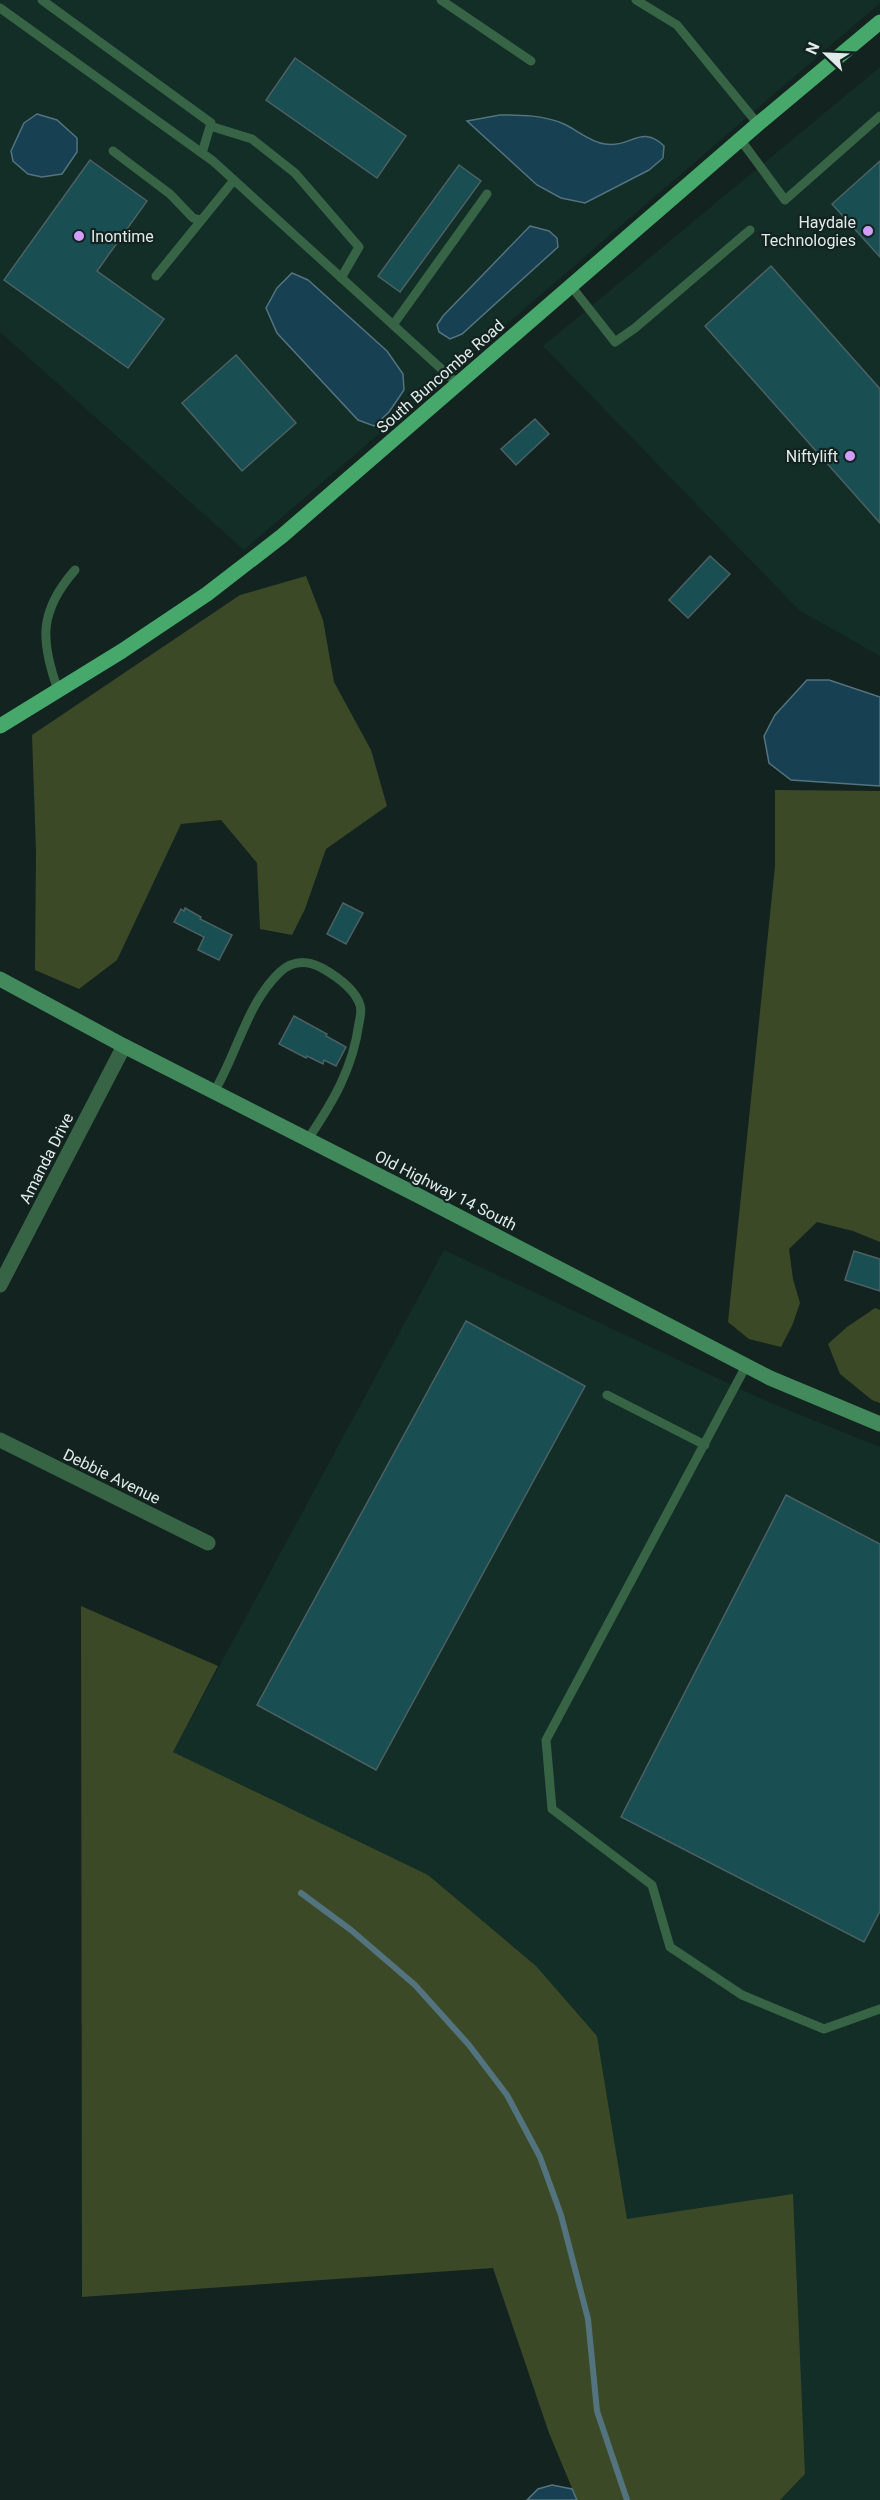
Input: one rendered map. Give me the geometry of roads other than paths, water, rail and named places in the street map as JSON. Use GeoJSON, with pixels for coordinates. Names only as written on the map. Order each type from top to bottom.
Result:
{"type":"FeatureCollection","features":[{"type":"Feature","properties":{"kind":"main road","name":"South Buncombe Road"},"geometry":{"type":"LineString","coordinates":[[0,726],[207,594],[282,536],[740,139],[880,22]]}},
{"type":"Feature","properties":{"kind":"street","name":"Old Highway 14 South"},"geometry":{"type":"LineString","coordinates":[[0,979],[124,1046],[746,1366],[822,1402],[880,1424]]}},
{"type":"Feature","properties":{"kind":"street","name":"Amanda Drive"},"geometry":{"type":"LineString","coordinates":[[0,1285],[124,1046]]}},
{"type":"Feature","properties":{"kind":"street","name":"Debbie Avenue"},"geometry":{"type":"LineString","coordinates":[[0,1440],[208,1544]]}},
{"type":"Feature","properties":{"kind":"lane"},"geometry":{"type":"LineString","coordinates":[[42,0],[211,123],[202,153]]}},
{"type":"Feature","properties":{"kind":"lane"},"geometry":{"type":"LineString","coordinates":[[441,0],[531,61]]}},
{"type":"Feature","properties":{"kind":"lane"},"geometry":{"type":"LineString","coordinates":[[636,0],[677,25],[758,124]]}},
{"type":"Feature","properties":{"kind":"lane"},"geometry":{"type":"LineString","coordinates":[[0,8],[202,153],[458,384]]}},
{"type":"Feature","properties":{"kind":"lane"},"geometry":{"type":"LineString","coordinates":[[740,139],[785,200],[880,116]]}},
{"type":"Feature","properties":{"kind":"lane"},"geometry":{"type":"LineString","coordinates":[[210,126],[252,139],[295,173],[343,228],[359,247],[341,278]]}},
{"type":"Feature","properties":{"kind":"lane"},"geometry":{"type":"LineString","coordinates":[[113,151],[170,194],[193,218],[201,220]]}},
{"type":"Feature","properties":{"kind":"lane"},"geometry":{"type":"LineString","coordinates":[[156,276],[234,180]]}},
{"type":"Feature","properties":{"kind":"lane"},"geometry":{"type":"LineString","coordinates":[[393,325],[487,194]]}},
{"type":"Feature","properties":{"kind":"lane"},"geometry":{"type":"LineString","coordinates":[[570,286],[615,342],[750,230]]}},
{"type":"Feature","properties":{"kind":"lane"},"geometry":{"type":"LineString","coordinates":[[58,690],[49,664],[45,636],[49,610],[61,587],[75,570]]}},
{"type":"Feature","properties":{"kind":"lane"},"geometry":{"type":"LineString","coordinates":[[213,1092],[226,1072],[259,1000],[280,971],[299,961],[313,963],[332,974],[352,992],[361,1007],[352,1062],[308,1139]]}},
{"type":"Feature","properties":{"kind":"lane"},"geometry":{"type":"LineString","coordinates":[[746,1366],[546,1740],[552,1809],[652,1885],[670,1947],[742,1995],[824,2029],[880,2009]]}},
{"type":"Feature","properties":{"kind":"lane"},"geometry":{"type":"LineString","coordinates":[[608,1395],[705,1445]]}},
{"type":"Feature","properties":{"kind":"water"},"geometry":{"type":"Polygon","coordinates":[[[37,114],[57,120],[77,138],[77,152],[62,174],[42,177],[28,174],[13,161],[11,151],[24,123],[37,114]]]}},
{"type":"Feature","properties":{"kind":"water"},"geometry":{"type":"Polygon","coordinates":[[[500,115],[525,115],[549,119],[605,144],[649,137],[664,146],[663,158],[649,170],[585,203],[561,198],[537,185],[467,121],[500,115]]]}},
{"type":"Feature","properties":{"kind":"water"},"geometry":{"type":"Polygon","coordinates":[[[530,226],[549,231],[557,238],[558,247],[462,334],[450,339],[439,332],[437,325],[443,316],[530,226]]]}},
{"type":"Feature","properties":{"kind":"water"},"geometry":{"type":"Polygon","coordinates":[[[292,273],[308,280],[387,351],[403,374],[404,390],[389,412],[374,426],[358,420],[277,333],[266,308],[277,288],[292,273]]]}},
{"type":"Feature","properties":{"kind":"water"},"geometry":{"type":"Polygon","coordinates":[[[807,680],[829,680],[880,697],[880,786],[791,780],[769,763],[764,736],[775,715],[807,680]]]}},
{"type":"Feature","properties":{"kind":"water"},"geometry":{"type":"Polygon","coordinates":[[[552,2485],[572,2489],[577,2500],[527,2500],[538,2489],[552,2485]]]}},
{"type":"Feature","properties":{"kind":"waterway"},"geometry":{"type":"LineString","coordinates":[[301,1893],[351,1930],[415,1985],[469,2045],[507,2095],[540,2157],[561,2215],[588,2319],[597,2411],[627,2500]]}},
{"type":"Feature","properties":{"kind":"place","name":"Haydale Technologies"},"geometry":{"type":"Point","coordinates":[868,231]}},
{"type":"Feature","properties":{"kind":"place","name":"Inontime"},"geometry":{"type":"Point","coordinates":[79,236]}},
{"type":"Feature","properties":{"kind":"place","name":"Niftylift"},"geometry":{"type":"Point","coordinates":[850,456]}}]}
